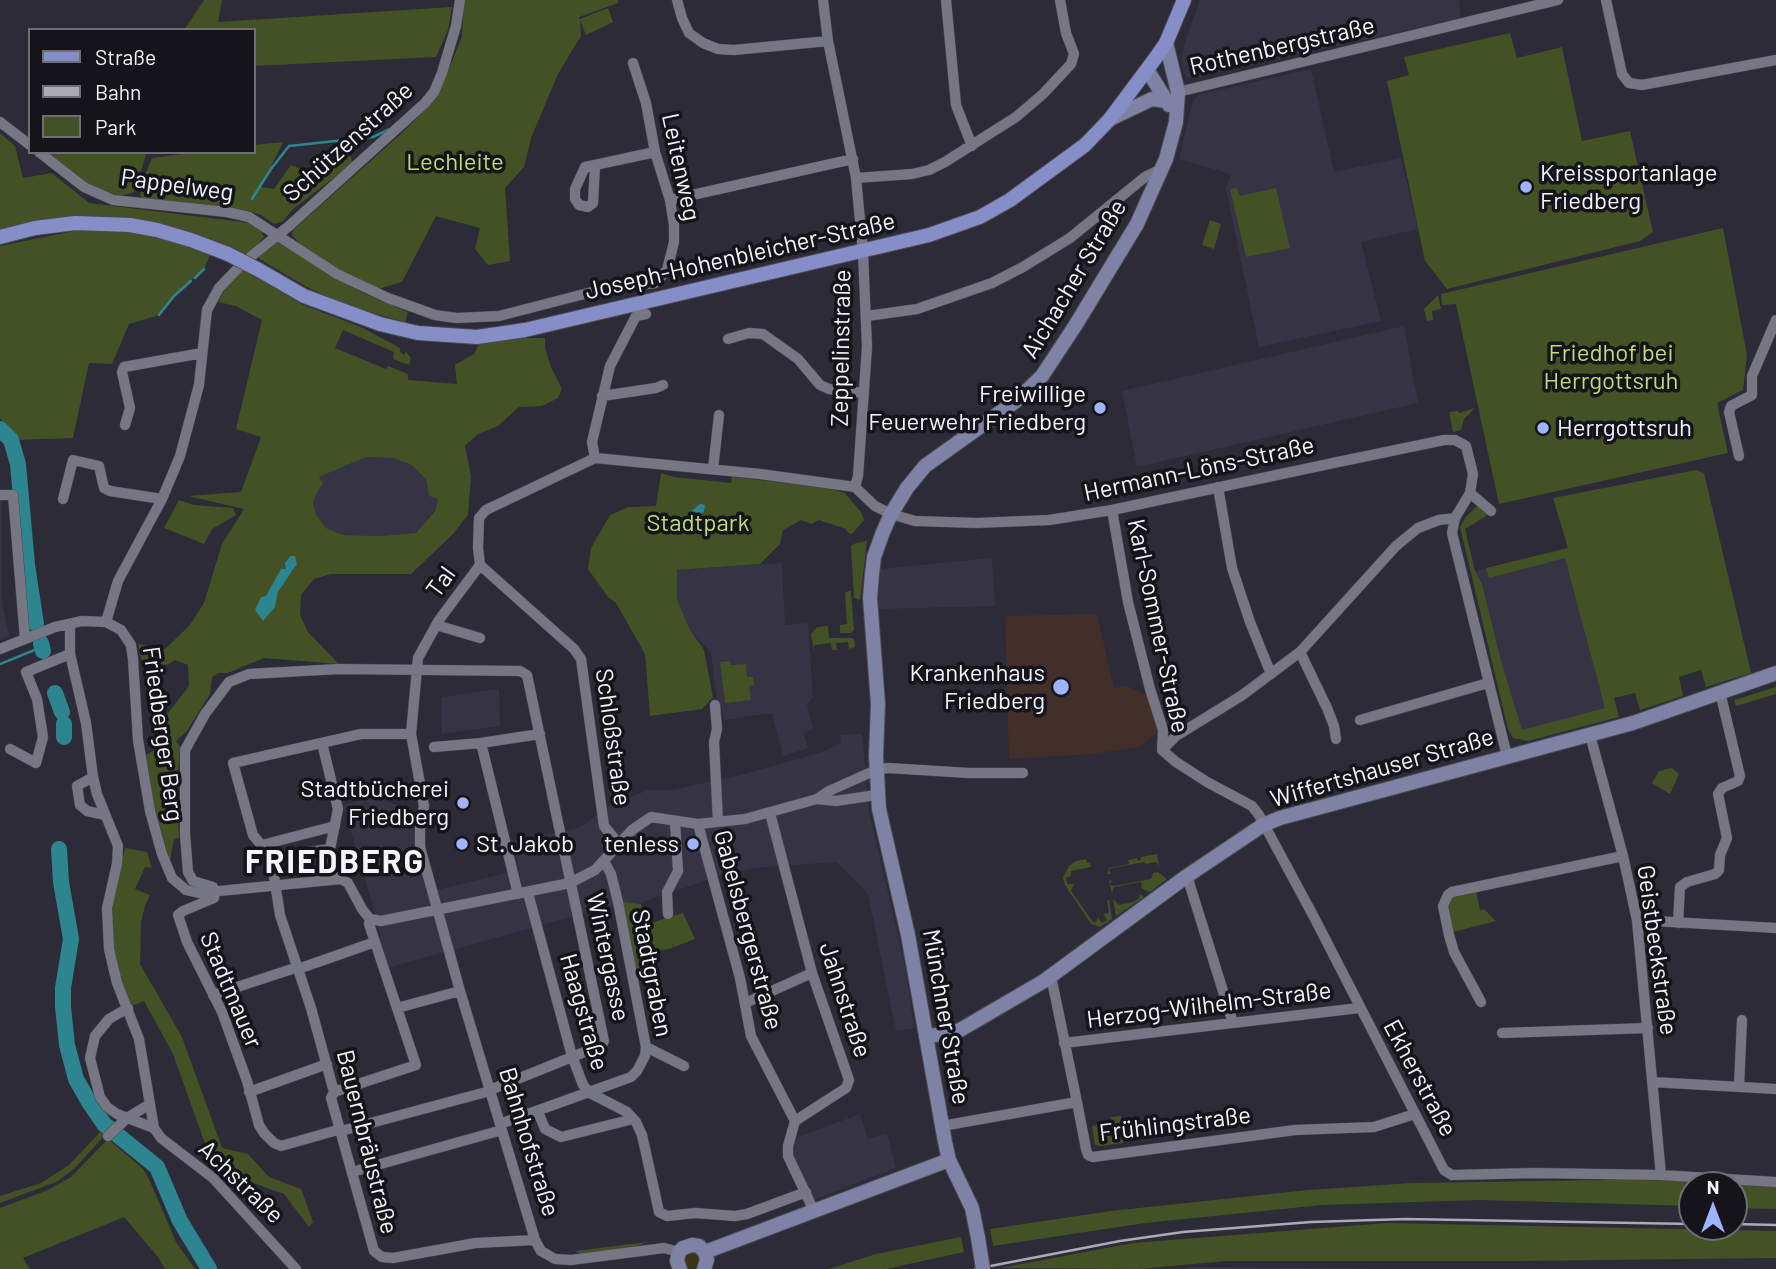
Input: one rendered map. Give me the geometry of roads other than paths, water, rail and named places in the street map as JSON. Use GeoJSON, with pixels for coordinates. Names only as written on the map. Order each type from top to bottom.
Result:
{"type":"FeatureCollection","features":[{"type":"Feature","properties":{"kind":"main road"},"geometry":{"type":"LineString","coordinates":[[1172,97],[1147,71],[1166,43],[1184,0]]}},
{"type":"Feature","properties":{"kind":"main road","name":"Aichacher Straße"},"geometry":{"type":"LineString","coordinates":[[876,770],[878,704],[870,598],[874,557],[891,514],[925,466],[1006,408],[1042,376],[1137,224],[1170,150],[1176,122],[1166,43]]}},
{"type":"Feature","properties":{"kind":"main road","name":"Joseph-Hohenbleicher-Straße"},"geometry":{"type":"LineString","coordinates":[[0,237],[35,228],[75,223],[130,225],[157,230],[228,254],[304,296],[380,324],[418,333],[477,337],[525,330],[863,252],[929,235],[980,217],[1048,173],[1084,145],[1110,120],[1147,71]]}},
{"type":"Feature","properties":{"kind":"main road"},"geometry":{"type":"LineString","coordinates":[[1110,120],[1152,100],[1172,97]]}},
{"type":"Feature","properties":{"kind":"main road","name":"Wiffertshauser Straße"},"geometry":{"type":"LineString","coordinates":[[926,1037],[960,1030],[1051,976],[1187,876],[1263,825],[1281,817],[1646,719],[1776,673]]}},
{"type":"Feature","properties":{"kind":"main road","name":"Münchner Straße"},"geometry":{"type":"LineString","coordinates":[[876,770],[876,795],[908,934],[949,1160],[972,1208],[983,1269]]}},
{"type":"Feature","properties":{"kind":"main road"},"geometry":{"type":"LineString","coordinates":[[705,1252],[949,1160]]}},
{"type":"Feature","properties":{"kind":"main road"},"geometry":{"type":"LineString","coordinates":[[678,1264],[690,1245],[699,1246],[705,1252],[707,1260],[704,1269]]}},
{"type":"Feature","properties":{"kind":"street","name":"Schützenstraße"},"geometry":{"type":"LineString","coordinates":[[248,258],[425,103],[434,92],[442,73],[456,26],[460,0]]}},
{"type":"Feature","properties":{"kind":"street"},"geometry":{"type":"LineString","coordinates":[[677,0],[681,18],[690,33],[703,43],[719,49],[828,41]]}},
{"type":"Feature","properties":{"kind":"street","name":"Zeppelinstraße"},"geometry":{"type":"LineString","coordinates":[[823,0],[828,41],[853,159],[863,252],[867,316],[864,393],[855,487]]}},
{"type":"Feature","properties":{"kind":"street"},"geometry":{"type":"LineString","coordinates":[[946,0],[956,105],[972,146]]}},
{"type":"Feature","properties":{"kind":"street"},"geometry":{"type":"LineString","coordinates":[[856,178],[912,174],[929,170],[1016,117],[1071,64],[1074,54],[1066,33],[1060,0]]}},
{"type":"Feature","properties":{"kind":"street","name":"Rothenbergstraße"},"geometry":{"type":"LineString","coordinates":[[1172,97],[1558,0]]}},
{"type":"Feature","properties":{"kind":"street"},"geometry":{"type":"LineString","coordinates":[[1606,0],[1622,74],[1629,83],[1642,85],[1776,60]]}},
{"type":"Feature","properties":{"kind":"street","name":"Leitenweg"},"geometry":{"type":"LineString","coordinates":[[633,64],[646,103],[655,152],[670,200],[674,242],[667,270],[661,278]]}},
{"type":"Feature","properties":{"kind":"street"},"geometry":{"type":"LineString","coordinates":[[0,122],[28,143]]}},
{"type":"Feature","properties":{"kind":"street"},"geometry":{"type":"LineString","coordinates":[[595,165],[655,152]]}},
{"type":"Feature","properties":{"kind":"street","name":"Pappelweg"},"geometry":{"type":"LineString","coordinates":[[41,154],[97,194],[113,200],[228,212],[249,217],[337,274],[367,289],[435,315],[457,318],[499,316],[596,291],[655,283],[661,278]]}},
{"type":"Feature","properties":{"kind":"street"},"geometry":{"type":"LineString","coordinates":[[670,200],[853,159]]}},
{"type":"Feature","properties":{"kind":"street"},"geometry":{"type":"LineString","coordinates":[[867,316],[917,309],[992,283],[1070,237],[1145,177],[1162,169]]}},
{"type":"Feature","properties":{"kind":"street"},"geometry":{"type":"LineString","coordinates":[[0,649],[70,624],[91,620],[106,622],[118,581],[162,499],[180,456],[199,385],[207,310],[219,288],[239,267]]}},
{"type":"Feature","properties":{"kind":"street"},"geometry":{"type":"LineString","coordinates":[[595,458],[592,442],[610,366],[636,316],[646,314]]}},
{"type":"Feature","properties":{"kind":"street"},"geometry":{"type":"LineString","coordinates":[[1739,456],[1729,412],[1731,406],[1752,395],[1752,376],[1776,320]]}},
{"type":"Feature","properties":{"kind":"street"},"geometry":{"type":"LineString","coordinates":[[728,339],[748,333],[763,334],[799,359],[820,384],[829,389],[864,393]]}},
{"type":"Feature","properties":{"kind":"street"},"geometry":{"type":"LineString","coordinates":[[125,425],[130,408],[122,372],[124,367],[202,353]]}},
{"type":"Feature","properties":{"kind":"street"},"geometry":{"type":"LineString","coordinates":[[602,396],[663,385]]}},
{"type":"Feature","properties":{"kind":"street"},"geometry":{"type":"LineString","coordinates":[[713,469],[719,415]]}},
{"type":"Feature","properties":{"kind":"street","name":"Hermann-Löns-Straße"},"geometry":{"type":"LineString","coordinates":[[891,514],[915,521],[998,523],[1049,520],[1112,510],[1455,440],[1466,446],[1473,474],[1470,493]]}},
{"type":"Feature","properties":{"kind":"street"},"geometry":{"type":"LineString","coordinates":[[480,565],[480,518],[485,510],[595,458],[713,469],[855,487],[871,504],[891,514]]}},
{"type":"Feature","properties":{"kind":"street"},"geometry":{"type":"LineString","coordinates":[[63,499],[73,460],[100,466],[104,488],[110,491],[162,499]]}},
{"type":"Feature","properties":{"kind":"street"},"geometry":{"type":"LineString","coordinates":[[1218,487],[1232,568],[1271,674]]}},
{"type":"Feature","properties":{"kind":"street"},"geometry":{"type":"LineString","coordinates":[[1492,511],[1470,493],[1455,518],[1452,533],[1507,756]]}},
{"type":"Feature","properties":{"kind":"street"},"geometry":{"type":"LineString","coordinates":[[0,495],[13,495],[34,635]]}},
{"type":"Feature","properties":{"kind":"street","name":"Karl-Sommer-Straße"},"geometry":{"type":"LineString","coordinates":[[1112,510],[1128,602],[1163,730],[1162,750]]}},
{"type":"Feature","properties":{"kind":"street"},"geometry":{"type":"LineString","coordinates":[[1162,750],[1176,736],[1241,696],[1300,652],[1396,546],[1418,528],[1439,520],[1455,518]]}},
{"type":"Feature","properties":{"kind":"street","name":"Tal"},"geometry":{"type":"LineString","coordinates":[[424,806],[411,734],[418,658],[436,625],[480,565]]}},
{"type":"Feature","properties":{"kind":"street","name":"Schloßstraße"},"geometry":{"type":"LineString","coordinates":[[480,565],[582,659],[604,827],[618,843]]}},
{"type":"Feature","properties":{"kind":"street","name":"Friedberger Berg"},"geometry":{"type":"LineString","coordinates":[[106,622],[121,630],[131,645],[144,784],[153,826],[172,878],[186,890],[199,893],[335,878]]}},
{"type":"Feature","properties":{"kind":"street"},"geometry":{"type":"LineString","coordinates":[[70,624],[70,654],[86,723],[93,777],[118,846],[117,864],[107,908],[107,933],[117,983],[143,1055],[154,1128]]}},
{"type":"Feature","properties":{"kind":"street","name":"Tal"},"geometry":{"type":"LineString","coordinates":[[436,625],[480,638]]}},
{"type":"Feature","properties":{"kind":"street"},"geometry":{"type":"LineString","coordinates":[[1300,652],[1327,708],[1336,739]]}},
{"type":"Feature","properties":{"kind":"street"},"geometry":{"type":"LineString","coordinates":[[10,749],[36,763],[43,737],[37,699],[26,672],[70,654]]}},
{"type":"Feature","properties":{"kind":"street"},"geometry":{"type":"LineString","coordinates":[[416,669],[520,671],[527,675],[570,883]]}},
{"type":"Feature","properties":{"kind":"street","name":"Stadtmauer"},"geometry":{"type":"LineString","coordinates":[[416,669],[268,672],[249,674],[229,682],[205,714],[185,750],[188,872],[193,881],[213,887],[214,898],[178,915],[187,942],[222,1012],[247,1081],[259,1125],[274,1143],[281,1146],[490,1091]]}},
{"type":"Feature","properties":{"kind":"street"},"geometry":{"type":"LineString","coordinates":[[1360,720],[1488,683]]}},
{"type":"Feature","properties":{"kind":"street"},"geometry":{"type":"LineString","coordinates":[[1678,923],[1680,887],[1719,870],[1720,855],[1727,838],[1718,794],[1722,788],[1738,781],[1740,776],[1720,692]]}},
{"type":"Feature","properties":{"kind":"street"},"geometry":{"type":"LineString","coordinates":[[715,705],[718,822]]}},
{"type":"Feature","properties":{"kind":"street"},"geometry":{"type":"LineString","coordinates":[[330,849],[271,857],[253,835],[233,763],[361,734],[411,734]]}},
{"type":"Feature","properties":{"kind":"street"},"geometry":{"type":"LineString","coordinates":[[434,747],[540,734]]}},
{"type":"Feature","properties":{"kind":"street","name":"Geistbeckstraße"},"geometry":{"type":"LineString","coordinates":[[1590,735],[1623,856],[1637,920],[1661,1175]]}},
{"type":"Feature","properties":{"kind":"street"},"geometry":{"type":"LineString","coordinates":[[322,743],[338,809],[330,849],[335,878],[348,883],[370,919],[381,921],[570,883],[595,870],[618,843],[651,817],[698,824],[770,813],[817,799],[876,770],[892,768],[1023,773]]}},
{"type":"Feature","properties":{"kind":"street","name":"Haagstraße"},"geometry":{"type":"LineString","coordinates":[[481,743],[523,893],[584,1089],[621,1107],[633,1119]]}},
{"type":"Feature","properties":{"kind":"street","name":"Ekherstraße"},"geometry":{"type":"LineString","coordinates":[[1162,750],[1207,782],[1252,806],[1315,919],[1444,1170],[1452,1175],[1661,1175],[1776,1182]]}},
{"type":"Feature","properties":{"kind":"street"},"geometry":{"type":"LineString","coordinates":[[93,777],[77,786],[80,805],[87,811],[105,815]]}},
{"type":"Feature","properties":{"kind":"street"},"geometry":{"type":"LineString","coordinates":[[817,799],[836,801],[876,795]]}},
{"type":"Feature","properties":{"kind":"street","name":"Bahnhofstraße"},"geometry":{"type":"LineString","coordinates":[[424,806],[420,847],[460,991],[535,1240],[541,1251],[555,1259],[571,1260],[664,1248],[678,1264]]}},
{"type":"Feature","properties":{"kind":"street","name":"Jahnstraße"},"geometry":{"type":"LineString","coordinates":[[770,813],[813,973],[849,1080],[846,1088],[795,1121]]}},
{"type":"Feature","properties":{"kind":"street"},"geometry":{"type":"LineString","coordinates":[[668,914],[667,892],[678,871],[675,822]]}},
{"type":"Feature","properties":{"kind":"street","name":"Gabelsbergerstraße"},"geometry":{"type":"LineString","coordinates":[[698,824],[745,1003],[751,1036],[795,1121]]}},
{"type":"Feature","properties":{"kind":"street"},"geometry":{"type":"LineString","coordinates":[[262,845],[335,826]]}},
{"type":"Feature","properties":{"kind":"street"},"geometry":{"type":"LineString","coordinates":[[114,839],[127,836]]}},
{"type":"Feature","properties":{"kind":"street"},"geometry":{"type":"LineString","coordinates":[[1481,1002],[1454,952],[1443,906],[1448,895],[1623,856]]}},
{"type":"Feature","properties":{"kind":"street","name":"Bauernbräustraße"},"geometry":{"type":"LineString","coordinates":[[271,857],[279,915],[327,1064],[334,1091],[331,1098],[371,1246],[382,1257],[393,1258],[476,1243],[535,1240]]}},
{"type":"Feature","properties":{"kind":"street","name":"Stadtgraben"},"geometry":{"type":"LineString","coordinates":[[352,1172],[501,1127],[631,1077],[643,1062],[646,1047],[618,902],[611,874],[604,861]]}},
{"type":"Feature","properties":{"kind":"street"},"geometry":{"type":"LineString","coordinates":[[1187,876],[1233,1023]]}},
{"type":"Feature","properties":{"kind":"street","name":"Wintergasse"},"geometry":{"type":"LineString","coordinates":[[490,1091],[602,1045],[604,1041],[570,883]]}},
{"type":"Feature","properties":{"kind":"street"},"geometry":{"type":"LineString","coordinates":[[334,1091],[416,1065],[374,942],[370,919]]}},
{"type":"Feature","properties":{"kind":"street"},"geometry":{"type":"LineString","coordinates":[[1637,920],[1776,929]]}},
{"type":"Feature","properties":{"kind":"street"},"geometry":{"type":"LineString","coordinates":[[213,995],[374,942]]}},
{"type":"Feature","properties":{"kind":"street"},"geometry":{"type":"LineString","coordinates":[[745,1003],[813,973]]}},
{"type":"Feature","properties":{"kind":"street","name":"Herzog-Wilhelm-Straße"},"geometry":{"type":"LineString","coordinates":[[1051,976],[1077,1102]]}},
{"type":"Feature","properties":{"kind":"street"},"geometry":{"type":"LineString","coordinates":[[397,1008],[460,991]]}},
{"type":"Feature","properties":{"kind":"street","name":"Achstraße"},"geometry":{"type":"LineString","coordinates":[[128,1008],[109,1020],[95,1036],[90,1058],[100,1097],[117,1114],[154,1128],[161,1138],[213,1178],[296,1269]]}},
{"type":"Feature","properties":{"kind":"street","name":"Herzog-Wilhelm-Straße"},"geometry":{"type":"LineString","coordinates":[[1064,1043],[1359,1008]]}},
{"type":"Feature","properties":{"kind":"street"},"geometry":{"type":"LineString","coordinates":[[1739,1086],[1742,1020]]}},
{"type":"Feature","properties":{"kind":"street"},"geometry":{"type":"LineString","coordinates":[[1502,1033],[1648,1028]]}},
{"type":"Feature","properties":{"kind":"street"},"geometry":{"type":"LineString","coordinates":[[646,1047],[684,1066]]}},
{"type":"Feature","properties":{"kind":"street"},"geometry":{"type":"LineString","coordinates":[[249,1091],[327,1064]]}},
{"type":"Feature","properties":{"kind":"street"},"geometry":{"type":"LineString","coordinates":[[1652,1082],[1776,1089]]}},
{"type":"Feature","properties":{"kind":"street","name":"Frühlingstraße"},"geometry":{"type":"LineString","coordinates":[[942,1126],[1077,1102],[1086,1149],[1088,1155],[1093,1157],[1295,1130],[1374,1127],[1415,1114]]}},
{"type":"Feature","properties":{"kind":"street"},"geometry":{"type":"LineString","coordinates":[[109,1135],[127,1118],[150,1104]]}},
{"type":"Feature","properties":{"kind":"street"},"geometry":{"type":"LineString","coordinates":[[538,1112],[545,1129],[561,1137],[633,1119],[640,1129],[656,1201],[662,1215],[695,1213],[735,1216],[806,1192]]}},
{"type":"Feature","properties":{"kind":"street"},"geometry":{"type":"LineString","coordinates":[[795,1121],[788,1156],[814,1211]]}},
{"type":"Feature","properties":{"kind":"water"},"geometry":{"type":"Polygon","coordinates":[[[700,504],[705,505],[704,511],[692,529],[685,530],[682,519],[700,504]]]}},
{"type":"Feature","properties":{"kind":"water"},"geometry":{"type":"Polygon","coordinates":[[[290,556],[295,556],[297,564],[278,592],[275,607],[263,621],[255,610],[281,569],[286,569],[285,563],[290,556]]]}},
{"type":"Feature","properties":{"kind":"waterway"},"geometry":{"type":"LineString","coordinates":[[252,199],[289,146],[373,137],[390,129]]}},
{"type":"Feature","properties":{"kind":"waterway"},"geometry":{"type":"LineString","coordinates":[[195,278],[204,269]]}},
{"type":"Feature","properties":{"kind":"waterway"},"geometry":{"type":"LineString","coordinates":[[159,315],[191,281]]}},
{"type":"Feature","properties":{"kind":"waterway"},"geometry":{"type":"LineString","coordinates":[[0,429],[11,440],[18,464],[27,565],[36,624]]}},
{"type":"Feature","properties":{"kind":"waterway"},"geometry":{"type":"LineString","coordinates":[[41,643],[43,651]]}},
{"type":"Feature","properties":{"kind":"waterway"},"geometry":{"type":"LineString","coordinates":[[0,664],[42,647]]}},
{"type":"Feature","properties":{"kind":"waterway"},"geometry":{"type":"LineString","coordinates":[[55,693],[62,712]]}},
{"type":"Feature","properties":{"kind":"waterway"},"geometry":{"type":"LineString","coordinates":[[64,724],[64,737]]}},
{"type":"Feature","properties":{"kind":"waterway"},"geometry":{"type":"LineString","coordinates":[[59,849],[61,882],[71,939],[63,988],[63,1007],[67,1045],[76,1079],[104,1124],[157,1167],[180,1221],[209,1269]]}},
{"type":"Feature","properties":{"kind":"railway"},"geometry":{"type":"LineString","coordinates":[[975,1269],[1120,1241],[1183,1232],[1311,1222],[1405,1219],[1678,1224]]}},
{"type":"Feature","properties":{"kind":"railway"},"geometry":{"type":"LineString","coordinates":[[1748,1224],[1776,1225]]}},
{"type":"Feature","properties":{"kind":"place","name":"Kreissportanlage Friedberg"},"geometry":{"type":"Point","coordinates":[1526,187]}},
{"type":"Feature","properties":{"kind":"place","name":"Freiwillige Feuerwehr Friedberg"},"geometry":{"type":"Point","coordinates":[1100,408]}},
{"type":"Feature","properties":{"kind":"place","name":"Herrgottsruh"},"geometry":{"type":"Point","coordinates":[1543,428]}},
{"type":"Feature","properties":{"kind":"place","name":"Krankenhaus Friedberg"},"geometry":{"type":"Point","coordinates":[1061,687]}},
{"type":"Feature","properties":{"kind":"place","name":"Stadtbücherei Friedberg"},"geometry":{"type":"Point","coordinates":[463,803]}},
{"type":"Feature","properties":{"kind":"place","name":"St. Jakob"},"geometry":{"type":"Point","coordinates":[462,844]}},
{"type":"Feature","properties":{"kind":"place","name":"tenless"},"geometry":{"type":"Point","coordinates":[693,844]}},
{"type":"Feature","properties":{"kind":"district","name":"FRIEDBERG"},"geometry":{"type":"Point","coordinates":[335,862]}},
{"type":"Feature","properties":{"kind":"park label","name":"Lechleite"},"geometry":{"type":"Point","coordinates":[455,162]}},
{"type":"Feature","properties":{"kind":"park label","name":"Friedhof bei Herrgottsruh"},"geometry":{"type":"Point","coordinates":[1611,367]}},
{"type":"Feature","properties":{"kind":"park label","name":"Stadtpark"},"geometry":{"type":"Point","coordinates":[698,523]}}]}
